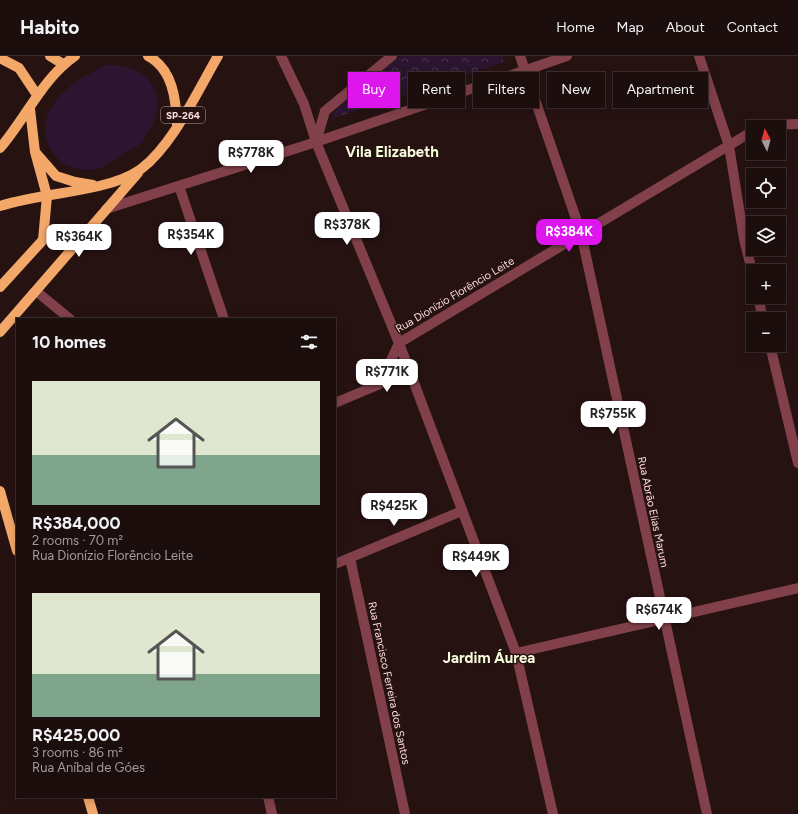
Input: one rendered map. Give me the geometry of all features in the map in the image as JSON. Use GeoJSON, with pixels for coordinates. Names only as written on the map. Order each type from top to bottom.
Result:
{"type":"FeatureCollection","features":[{"type":"Feature","properties":{"kind":"main road"},"geometry":{"type":"LineString","coordinates":[[50,56],[63,64]]}},
{"type":"Feature","properties":{"kind":"main road"},"geometry":{"type":"LineString","coordinates":[[0,148],[30,109],[37,95],[63,64],[75,56]]}},
{"type":"Feature","properties":{"kind":"main road"},"geometry":{"type":"LineString","coordinates":[[148,56],[153,58],[164,70],[172,86],[177,125]]}},
{"type":"Feature","properties":{"kind":"main road","name":"SP-264"},"geometry":{"type":"LineString","coordinates":[[0,206],[15,201],[100,186],[140,170],[166,141],[177,125],[218,56]]}},
{"type":"Feature","properties":{"kind":"main road"},"geometry":{"type":"LineString","coordinates":[[0,58],[19,68],[37,95]]}},
{"type":"Feature","properties":{"kind":"main road"},"geometry":{"type":"LineString","coordinates":[[0,287],[43,240],[47,196],[35,152],[30,109]]}},
{"type":"Feature","properties":{"kind":"main road"},"geometry":{"type":"LineString","coordinates":[[35,152],[56,176],[75,182],[100,186]]}},
{"type":"Feature","properties":{"kind":"main road"},"geometry":{"type":"LineString","coordinates":[[1,330],[140,170]]}},
{"type":"Feature","properties":{"kind":"main road"},"geometry":{"type":"LineString","coordinates":[[0,491],[16,547]]}},
{"type":"Feature","properties":{"kind":"main road"},"geometry":{"type":"LineString","coordinates":[[88,798],[93,814]]}},
{"type":"Feature","properties":{"kind":"street"},"geometry":{"type":"LineString","coordinates":[[281,56],[304,104],[316,142],[399,343],[516,653],[553,814]]}},
{"type":"Feature","properties":{"kind":"street"},"geometry":{"type":"LineString","coordinates":[[316,142],[325,111],[392,56]]}},
{"type":"Feature","properties":{"kind":"street","name":"Rua Abrão Elias Marum"},"geometry":{"type":"LineString","coordinates":[[520,56],[581,233],[706,814]]}},
{"type":"Feature","properties":{"kind":"street"},"geometry":{"type":"LineString","coordinates":[[106,209],[316,142],[567,56]]}},
{"type":"Feature","properties":{"kind":"street"},"geometry":{"type":"LineString","coordinates":[[699,56],[729,146],[744,239],[750,264]]}},
{"type":"Feature","properties":{"kind":"street"},"geometry":{"type":"LineString","coordinates":[[786,124],[798,124]]}},
{"type":"Feature","properties":{"kind":"street","name":"Rua Dionízio Florêncio Leite"},"geometry":{"type":"LineString","coordinates":[[336,403],[380,384],[399,343],[746,135]]}},
{"type":"Feature","properties":{"kind":"street"},"geometry":{"type":"LineString","coordinates":[[179,186],[224,318]]}},
{"type":"Feature","properties":{"kind":"street"},"geometry":{"type":"LineString","coordinates":[[36,291],[69,318]]}},
{"type":"Feature","properties":{"kind":"street"},"geometry":{"type":"LineString","coordinates":[[772,352],[798,463]]}},
{"type":"Feature","properties":{"kind":"street"},"geometry":{"type":"LineString","coordinates":[[336,564],[462,511]]}},
{"type":"Feature","properties":{"kind":"street","name":"Rua Francisco Ferreira dos Santos"},"geometry":{"type":"LineString","coordinates":[[350,558],[405,814]]}},
{"type":"Feature","properties":{"kind":"street"},"geometry":{"type":"LineString","coordinates":[[516,653],[798,588]]}},
{"type":"Feature","properties":{"kind":"street"},"geometry":{"type":"LineString","coordinates":[[268,798],[272,814]]}},
{"type":"Feature","properties":{"kind":"green space"},"geometry":{"type":"Polygon","coordinates":[[[400,56],[502,56],[504,62],[465,75],[465,72],[408,72],[408,94],[400,96],[400,72],[381,72],[400,56]]]}},
{"type":"Feature","properties":{"kind":"green space"},"geometry":{"type":"Polygon","coordinates":[[[106,65],[132,69],[143,75],[151,82],[156,92],[158,103],[156,116],[144,139],[137,146],[100,168],[86,170],[76,168],[61,162],[54,155],[46,136],[46,123],[50,110],[58,98],[81,79],[106,65]]]}},
{"type":"Feature","properties":{"kind":"green space"},"geometry":{"type":"Polygon","coordinates":[[[348,99],[348,108],[364,108],[331,119],[335,110],[348,99]]]}},
{"type":"Feature","properties":{"kind":"district","name":"Vila Elizabeth"},"geometry":{"type":"Point","coordinates":[392,152]}},
{"type":"Feature","properties":{"kind":"district","name":"Jardim Áurea"},"geometry":{"type":"Point","coordinates":[489,658]}}]}
